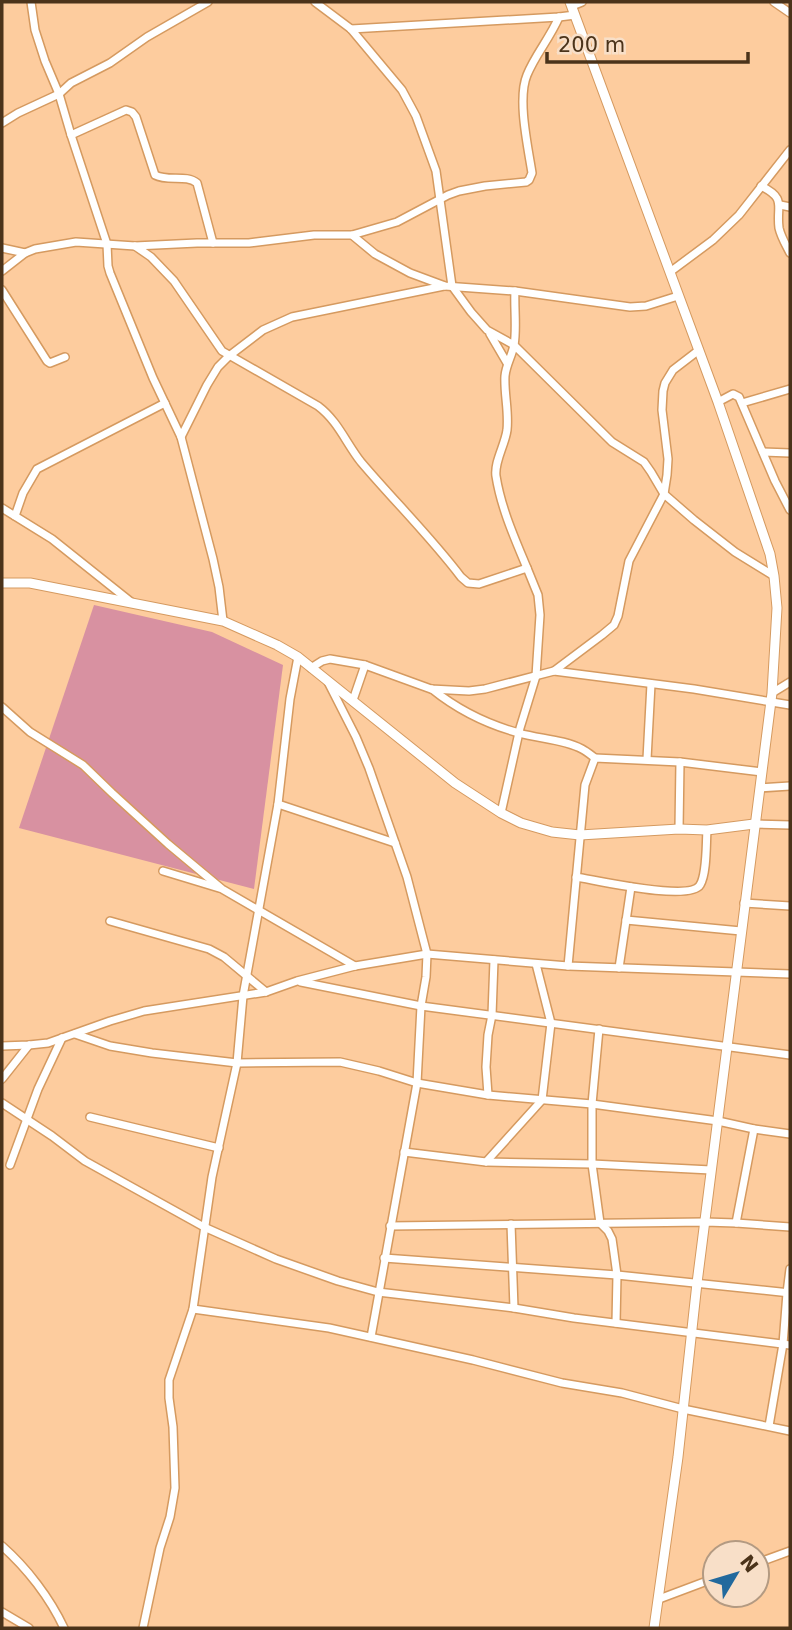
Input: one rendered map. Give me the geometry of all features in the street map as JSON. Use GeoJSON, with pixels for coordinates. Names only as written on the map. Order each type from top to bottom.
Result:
{"type":"FeatureCollection","features":[{"type":"Feature","properties":{"kind":"street"},"geometry":{"type":"LineString","coordinates":[[31,2],[35,30],[59,94],[107,244],[110,274],[153,379],[181,437],[213,559],[223,621]]}},
{"type":"Feature","properties":{"kind":"street"},"geometry":{"type":"LineString","coordinates":[[2,123],[59,94],[71,83],[110,63],[147,37],[208,2]]}},
{"type":"Feature","properties":{"kind":"street"},"geometry":{"type":"LineString","coordinates":[[314,2],[351,29],[401,90],[415,116],[436,171],[449,286],[487,330],[507,363]]}},
{"type":"Feature","properties":{"kind":"street"},"geometry":{"type":"LineString","coordinates":[[2,271],[25,253],[76,242],[135,246],[249,243],[314,235],[352,235],[397,222],[460,191],[526,182],[532,173],[522,101],[523,87],[559,17],[582,2]]}},
{"type":"Feature","properties":{"kind":"street"},"geometry":{"type":"LineString","coordinates":[[774,2],[790,13]]}},
{"type":"Feature","properties":{"kind":"street"},"geometry":{"type":"LineString","coordinates":[[572,8],[718,402],[762,529],[775,576],[777,608],[772,697],[654,1628]]}},
{"type":"Feature","properties":{"kind":"street"},"geometry":{"type":"LineString","coordinates":[[351,29],[559,17]]}},
{"type":"Feature","properties":{"kind":"street"},"geometry":{"type":"LineString","coordinates":[[71,135],[126,110],[132,112],[155,175],[165,179],[190,179],[197,183],[213,243]]}},
{"type":"Feature","properties":{"kind":"street"},"geometry":{"type":"LineString","coordinates":[[670,272],[713,240],[739,215],[790,150]]}},
{"type":"Feature","properties":{"kind":"street"},"geometry":{"type":"LineString","coordinates":[[761,186],[772,191],[780,205],[780,232],[790,253]]}},
{"type":"Feature","properties":{"kind":"street"},"geometry":{"type":"LineString","coordinates":[[780,205],[790,207]]}},
{"type":"Feature","properties":{"kind":"street"},"geometry":{"type":"LineString","coordinates":[[352,235],[375,254],[410,273],[449,286],[515,291],[630,307],[646,306],[678,296]]}},
{"type":"Feature","properties":{"kind":"street"},"geometry":{"type":"LineString","coordinates":[[135,246],[151,257],[174,281],[222,351],[327,413],[357,457],[468,583],[479,584],[527,568]]}},
{"type":"Feature","properties":{"kind":"street"},"geometry":{"type":"LineString","coordinates":[[2,248],[25,253]]}},
{"type":"Feature","properties":{"kind":"street"},"geometry":{"type":"LineString","coordinates":[[181,437],[218,367],[263,330],[292,317],[449,286]]}},
{"type":"Feature","properties":{"kind":"street"},"geometry":{"type":"LineString","coordinates":[[2,290],[47,361],[50,363],[65,357]]}},
{"type":"Feature","properties":{"kind":"street"},"geometry":{"type":"LineString","coordinates":[[500,813],[536,676],[540,615],[537,595],[505,510],[496,474],[507,430],[508,401],[505,384],[507,363],[514,345],[515,291]]}},
{"type":"Feature","properties":{"kind":"street"},"geometry":{"type":"LineString","coordinates":[[487,330],[514,345],[612,442],[644,462],[664,494],[694,520],[735,552],[775,576]]}},
{"type":"Feature","properties":{"kind":"street"},"geometry":{"type":"LineString","coordinates":[[312,668],[322,661],[330,660],[365,665],[431,689],[469,691],[554,671],[602,635],[614,625],[618,616],[629,561],[664,494],[668,459],[662,410],[663,391],[668,376],[699,350]]}},
{"type":"Feature","properties":{"kind":"street"},"geometry":{"type":"LineString","coordinates":[[742,403],[790,388]]}},
{"type":"Feature","properties":{"kind":"street"},"geometry":{"type":"LineString","coordinates":[[718,402],[736,394],[739,397],[790,510]]}},
{"type":"Feature","properties":{"kind":"street"},"geometry":{"type":"LineString","coordinates":[[15,516],[23,493],[37,469],[165,403]]}},
{"type":"Feature","properties":{"kind":"street"},"geometry":{"type":"LineString","coordinates":[[763,452],[790,453]]}},
{"type":"Feature","properties":{"kind":"street"},"geometry":{"type":"LineString","coordinates":[[2,508],[52,539],[131,602]]}},
{"type":"Feature","properties":{"kind":"street"},"geometry":{"type":"LineString","coordinates":[[2,583],[30,583],[223,621],[277,645],[298,657],[455,783],[500,813],[531,827],[580,835],[679,829],[707,830],[754,824],[790,825]]}},
{"type":"Feature","properties":{"kind":"street"},"geometry":{"type":"LineString","coordinates":[[143,1628],[175,1488],[169,1380],[193,1308],[212,1177],[237,1063],[243,996],[278,804],[290,699],[298,657]]}},
{"type":"Feature","properties":{"kind":"street"},"geometry":{"type":"LineString","coordinates":[[352,700],[365,665]]}},
{"type":"Feature","properties":{"kind":"street"},"geometry":{"type":"LineString","coordinates":[[554,671],[772,697],[790,705]]}},
{"type":"Feature","properties":{"kind":"street"},"geometry":{"type":"LineString","coordinates":[[328,681],[369,768],[407,877],[427,954],[417,1083],[370,1337]]}},
{"type":"Feature","properties":{"kind":"street"},"geometry":{"type":"LineString","coordinates":[[772,697],[790,682]]}},
{"type":"Feature","properties":{"kind":"street"},"geometry":{"type":"LineString","coordinates":[[647,759],[651,684]]}},
{"type":"Feature","properties":{"kind":"street"},"geometry":{"type":"LineString","coordinates":[[431,689],[465,712],[519,733],[570,744],[595,758],[647,759],[762,772]]}},
{"type":"Feature","properties":{"kind":"street"},"geometry":{"type":"LineString","coordinates":[[2,707],[30,732],[83,765],[158,835],[222,889]]}},
{"type":"Feature","properties":{"kind":"street"},"geometry":{"type":"LineString","coordinates":[[568,966],[584,785],[595,758]]}},
{"type":"Feature","properties":{"kind":"street"},"geometry":{"type":"LineString","coordinates":[[679,829],[680,762]]}},
{"type":"Feature","properties":{"kind":"street"},"geometry":{"type":"LineString","coordinates":[[760,788],[790,786]]}},
{"type":"Feature","properties":{"kind":"street"},"geometry":{"type":"LineString","coordinates":[[278,804],[395,843]]}},
{"type":"Feature","properties":{"kind":"street"},"geometry":{"type":"LineString","coordinates":[[576,877],[660,891],[696,890],[700,886],[703,873],[707,830]]}},
{"type":"Feature","properties":{"kind":"street"},"geometry":{"type":"LineString","coordinates":[[163,871],[222,889],[355,966]]}},
{"type":"Feature","properties":{"kind":"street"},"geometry":{"type":"LineString","coordinates":[[620,968],[631,887]]}},
{"type":"Feature","properties":{"kind":"street"},"geometry":{"type":"LineString","coordinates":[[744,903],[790,905]]}},
{"type":"Feature","properties":{"kind":"street"},"geometry":{"type":"LineString","coordinates":[[110,920],[209,949],[224,957],[266,992]]}},
{"type":"Feature","properties":{"kind":"street"},"geometry":{"type":"LineString","coordinates":[[626,920],[741,931]]}},
{"type":"Feature","properties":{"kind":"street"},"geometry":{"type":"LineString","coordinates":[[2,1046],[48,1042],[144,1011],[266,992],[355,966],[427,954],[568,966],[790,974]]}},
{"type":"Feature","properties":{"kind":"street"},"geometry":{"type":"LineString","coordinates":[[488,1095],[486,1067],[492,1015],[494,960]]}},
{"type":"Feature","properties":{"kind":"street"},"geometry":{"type":"LineString","coordinates":[[485,1162],[542,1100],[551,1023],[536,964]]}},
{"type":"Feature","properties":{"kind":"street"},"geometry":{"type":"LineString","coordinates":[[297,981],[421,1006],[790,1055]]}},
{"type":"Feature","properties":{"kind":"street"},"geometry":{"type":"LineString","coordinates":[[599,1029],[592,1104],[592,1164],[600,1223],[612,1238],[617,1275],[616,1323]]}},
{"type":"Feature","properties":{"kind":"street"},"geometry":{"type":"LineString","coordinates":[[74,1034],[110,1046],[237,1063],[340,1062],[417,1083],[488,1095],[592,1104],[790,1134]]}},
{"type":"Feature","properties":{"kind":"street"},"geometry":{"type":"LineString","coordinates":[[10,1165],[38,1089],[62,1038]]}},
{"type":"Feature","properties":{"kind":"street"},"geometry":{"type":"LineString","coordinates":[[2,1079],[29,1045]]}},
{"type":"Feature","properties":{"kind":"street"},"geometry":{"type":"LineString","coordinates":[[2,1103],[85,1161],[204,1227],[276,1259],[338,1281],[378,1292],[787,1344]]}},
{"type":"Feature","properties":{"kind":"street"},"geometry":{"type":"LineString","coordinates":[[90,1117],[219,1148]]}},
{"type":"Feature","properties":{"kind":"street"},"geometry":{"type":"LineString","coordinates":[[736,1223],[754,1129]]}},
{"type":"Feature","properties":{"kind":"street"},"geometry":{"type":"LineString","coordinates":[[404,1152],[485,1162],[711,1170]]}},
{"type":"Feature","properties":{"kind":"street"},"geometry":{"type":"LineString","coordinates":[[390,1226],[705,1222],[790,1227]]}},
{"type":"Feature","properties":{"kind":"street"},"geometry":{"type":"LineString","coordinates":[[511,1224],[514,1308]]}},
{"type":"Feature","properties":{"kind":"street"},"geometry":{"type":"LineString","coordinates":[[384,1258],[617,1275],[789,1293]]}},
{"type":"Feature","properties":{"kind":"street"},"geometry":{"type":"LineString","coordinates":[[769,1426],[787,1344],[790,1269]]}},
{"type":"Feature","properties":{"kind":"street"},"geometry":{"type":"LineString","coordinates":[[193,1308],[370,1337],[562,1383],[790,1431]]}},
{"type":"Feature","properties":{"kind":"street"},"geometry":{"type":"LineString","coordinates":[[2,1546],[35,1582],[64,1628]]}},
{"type":"Feature","properties":{"kind":"street"},"geometry":{"type":"LineString","coordinates":[[771,1557],[790,1550]]}},
{"type":"Feature","properties":{"kind":"street"},"geometry":{"type":"LineString","coordinates":[[659,1599],[701,1583]]}},
{"type":"Feature","properties":{"kind":"street"},"geometry":{"type":"LineString","coordinates":[[2,1612],[29,1628]]}},
{"type":"Feature","properties":{"kind":"shaded area"},"geometry":{"type":"Polygon","coordinates":[[[94,605],[212,632],[283,665],[254,889],[19,828],[94,605]]]}}]}
